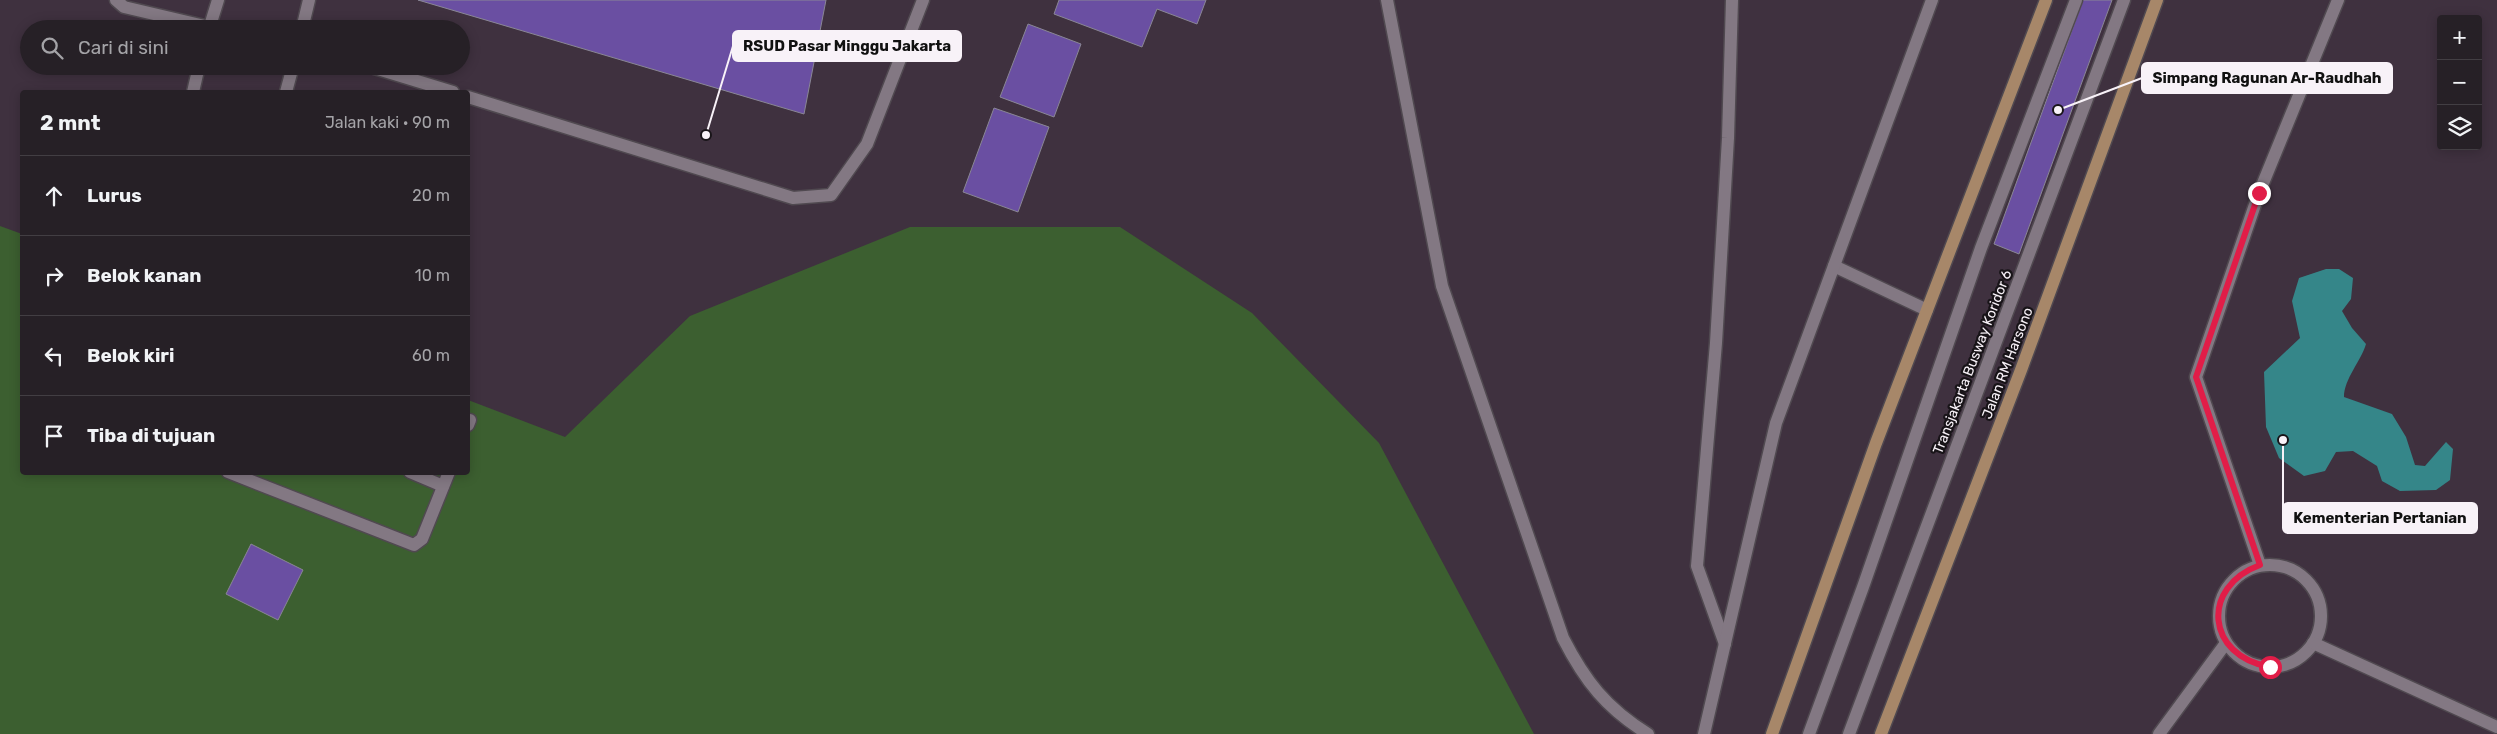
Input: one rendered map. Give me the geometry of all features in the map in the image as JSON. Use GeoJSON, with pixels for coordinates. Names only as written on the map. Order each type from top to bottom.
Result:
{"type":"FeatureCollection","features":[{"type":"Feature","properties":{"kind":"main road"},"geometry":{"type":"LineString","coordinates":[[1772,734],[1876,443],[2046,0]]}},
{"type":"Feature","properties":{"kind":"main road","name":"Jalan RM Harsono"},"geometry":{"type":"LineString","coordinates":[[1881,734],[2021,370],[2157,0]]}},
{"type":"Feature","properties":{"kind":"lane"},"geometry":{"type":"LineString","coordinates":[[116,0],[124,7],[177,20]]}},
{"type":"Feature","properties":{"kind":"lane"},"geometry":{"type":"LineString","coordinates":[[212,20],[218,0]]}},
{"type":"Feature","properties":{"kind":"lane"},"geometry":{"type":"LineString","coordinates":[[304,20],[309,0]]}},
{"type":"Feature","properties":{"kind":"lane"},"geometry":{"type":"LineString","coordinates":[[470,98],[794,198],[831,195],[867,144],[923,0]]}},
{"type":"Feature","properties":{"kind":"lane"},"geometry":{"type":"LineString","coordinates":[[1387,0],[1442,286],[1560,628],[1578,668],[1597,694],[1624,719],[1648,734]]}},
{"type":"Feature","properties":{"kind":"lane"},"geometry":{"type":"LineString","coordinates":[[1725,644],[1697,566],[1716,333],[1728,138],[1732,0]]}},
{"type":"Feature","properties":{"kind":"lane"},"geometry":{"type":"LineString","coordinates":[[1704,734],[1776,423],[1932,0]]}},
{"type":"Feature","properties":{"kind":"lane","name":"Transjakarta Busway Koridor 6"},"geometry":{"type":"LineString","coordinates":[[1808,734],[1863,587],[1981,248],[2076,0]]}},
{"type":"Feature","properties":{"kind":"lane","name":"Transjakarta Busway Koridor 6"},"geometry":{"type":"LineString","coordinates":[[1849,734],[2124,0]]}},
{"type":"Feature","properties":{"kind":"lane"},"geometry":{"type":"LineString","coordinates":[[2260,565],[2196,377],[2259,193],[2338,0]]}},
{"type":"Feature","properties":{"kind":"lane"},"geometry":{"type":"LineString","coordinates":[[193,90],[197,75]]}},
{"type":"Feature","properties":{"kind":"lane"},"geometry":{"type":"LineString","coordinates":[[287,90],[291,75]]}},
{"type":"Feature","properties":{"kind":"lane"},"geometry":{"type":"LineString","coordinates":[[397,75],[446,90]]}},
{"type":"Feature","properties":{"kind":"lane"},"geometry":{"type":"LineString","coordinates":[[1834,266],[1927,310]]}},
{"type":"Feature","properties":{"kind":"lane"},"geometry":{"type":"LineString","coordinates":[[236,475],[414,545],[422,539],[448,475]]}},
{"type":"Feature","properties":{"kind":"lane"},"geometry":{"type":"LineString","coordinates":[[417,475],[444,486]]}},
{"type":"Feature","properties":{"kind":"lane"},"geometry":{"type":"LineString","coordinates":[[2260,565],[2278,567],[2294,572],[2312,588],[2321,611],[2320,628],[2313,644],[2300,656],[2286,664],[2270,667],[2252,664],[2238,656],[2226,643],[2220,627],[2219,610],[2223,595],[2232,581],[2245,571],[2260,565]]}},
{"type":"Feature","properties":{"kind":"lane"},"geometry":{"type":"LineString","coordinates":[[2159,734],[2226,643]]}},
{"type":"Feature","properties":{"kind":"lane"},"geometry":{"type":"LineString","coordinates":[[2313,644],[2497,727]]}},
{"type":"Feature","properties":{"kind":"shaded area"},"geometry":{"type":"Polygon","coordinates":[[[0,0],[2497,0],[2497,734],[0,734],[0,0]]]}},
{"type":"Feature","properties":{"kind":"green space"},"geometry":{"type":"Polygon","coordinates":[[[0,226],[20,233],[20,475],[470,475],[470,401],[565,437],[690,316],[910,227],[1120,227],[1252,313],[1379,443],[1534,734],[0,734],[0,226]]]}},
{"type":"Feature","properties":{"kind":"water"},"geometry":{"type":"Polygon","coordinates":[[[2326,269],[2339,269],[2353,278],[2351,299],[2342,311],[2352,328],[2366,344],[2347,384],[2344,397],[2392,414],[2406,437],[2415,465],[2425,466],[2446,442],[2453,449],[2450,480],[2436,490],[2400,491],[2382,481],[2377,466],[2353,451],[2336,452],[2325,471],[2304,476],[2279,458],[2266,427],[2264,372],[2300,338],[2292,301],[2299,278],[2326,269]]]}},
{"type":"Feature","properties":{"kind":"building"},"geometry":{"type":"Polygon","coordinates":[[[418,0],[826,0],[804,114],[418,0]]]}},
{"type":"Feature","properties":{"kind":"building"},"geometry":{"type":"Polygon","coordinates":[[[1059,0],[1206,0],[1197,24],[1157,9],[1142,47],[1054,14],[1059,0]]]}},
{"type":"Feature","properties":{"kind":"building"},"geometry":{"type":"Polygon","coordinates":[[[2083,0],[2112,0],[2019,254],[1994,244],[2083,0]]]}},
{"type":"Feature","properties":{"kind":"building"},"geometry":{"type":"Polygon","coordinates":[[[1028,24],[1081,44],[1054,117],[1000,97],[1028,24]]]}},
{"type":"Feature","properties":{"kind":"building"},"geometry":{"type":"Polygon","coordinates":[[[994,108],[1049,127],[1018,212],[963,192],[994,108]]]}},
{"type":"Feature","properties":{"kind":"building"},"geometry":{"type":"Polygon","coordinates":[[[251,544],[303,570],[278,620],[226,594],[251,544]]]}},
{"type":"Feature","properties":{"kind":"place","name":"Simpang Ragunan Ar-Raudhah"},"geometry":{"type":"Point","coordinates":[2058,110]}},
{"type":"Feature","properties":{"kind":"place","name":"RSUD Pasar Minggu Jakarta"},"geometry":{"type":"Point","coordinates":[706,135]}},
{"type":"Feature","properties":{"kind":"place","name":"Kementerian Pertanian"},"geometry":{"type":"Point","coordinates":[2283,440]}},
{"type":"Feature","properties":{"kind":"route"},"geometry":{"type":"LineString","coordinates":[[2259,193],[2196,377],[2260,565],[2245,571],[2232,581],[2223,595],[2219,610],[2220,627],[2226,643],[2238,656],[2252,664],[2270,667]]}}]}
